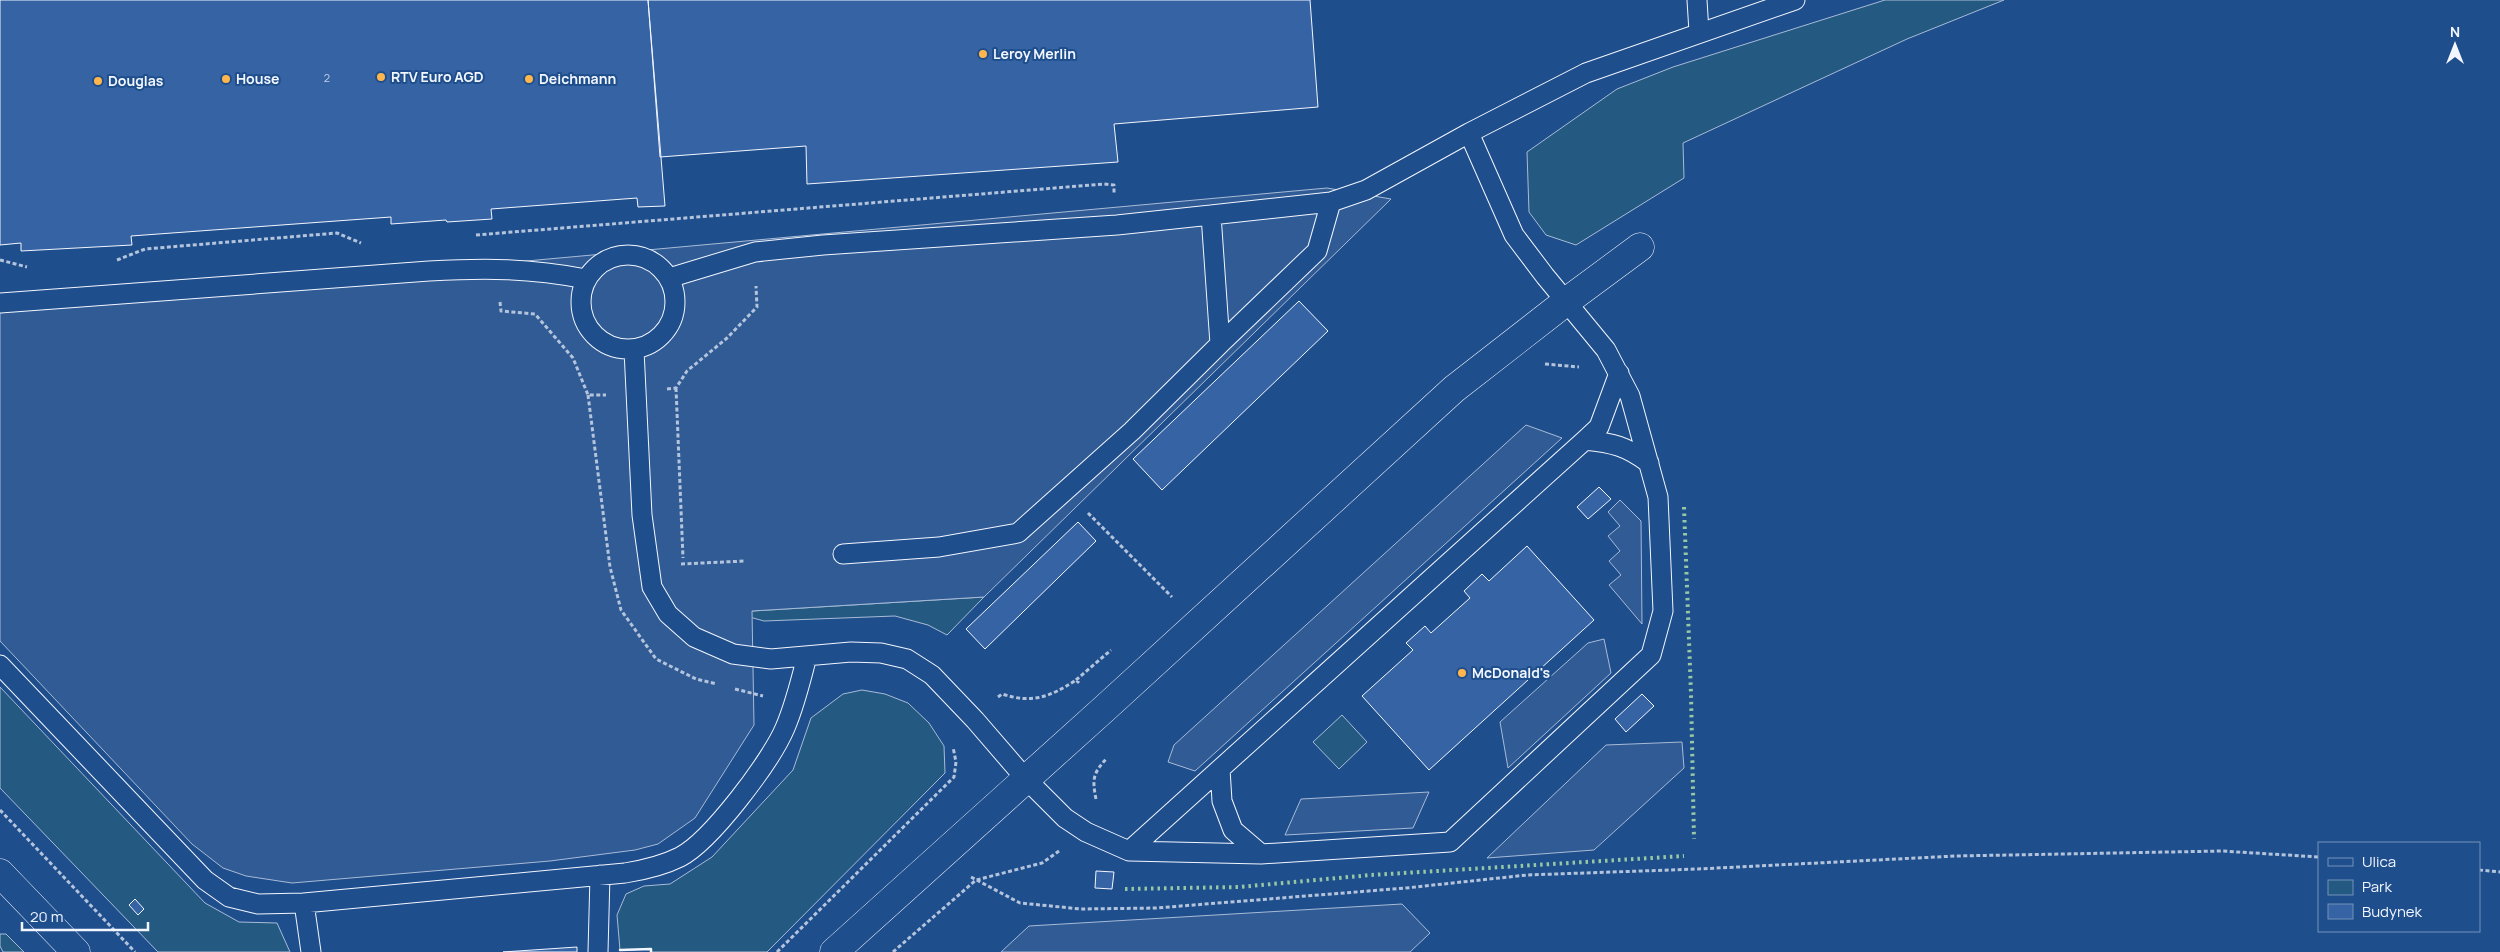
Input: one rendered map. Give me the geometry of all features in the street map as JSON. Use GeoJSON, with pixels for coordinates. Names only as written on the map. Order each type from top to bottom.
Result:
{"type":"FeatureCollection","features":[{"type":"Feature","properties":{"kind":"street"},"geometry":{"type":"LineString","coordinates":[[834,952],[938,860],[1025,778],[1104,709],[1454,389],[1567,301],[1640,248]]}},
{"type":"Feature","properties":{"kind":"street"},"geometry":{"type":"LineString","coordinates":[[0,873],[76,952]]}},
{"type":"Feature","properties":{"kind":"lane"},"geometry":{"type":"LineString","coordinates":[[1697,0],[1699,32]]}},
{"type":"Feature","properties":{"kind":"lane"},"geometry":{"type":"LineString","coordinates":[[669,278],[755,252],[823,245],[1117,225],[1331,202],[1366,190],[1468,133],[1586,73],[1795,0]]}},
{"type":"Feature","properties":{"kind":"lane"},"geometry":{"type":"LineString","coordinates":[[634,350],[642,515],[652,587],[668,614],[694,637],[733,654],[772,658],[852,652],[881,653],[907,659],[932,675],[975,720],[1025,778],[1065,818],[1086,832],[1129,851],[1261,854],[1450,842],[1651,655],[1663,611],[1658,497],[1630,396],[1606,350],[1567,301],[1544,276],[1514,235],[1468,133]]}},
{"type":"Feature","properties":{"kind":"lane"},"geometry":{"type":"LineString","coordinates":[[842,554],[939,547],[1018,532],[1132,431],[1317,251],[1331,202]]}},
{"type":"Feature","properties":{"kind":"lane"},"geometry":{"type":"LineString","coordinates":[[1211,215],[1220,344]]}},
{"type":"Feature","properties":{"kind":"lane"},"geometry":{"type":"LineString","coordinates":[[620,255],[634,255],[648,259],[660,267],[669,278],[676,302],[670,324],[655,341],[634,350],[609,345],[595,337],[589,329],[584,320],[580,300],[586,279],[595,268],[606,260],[620,255]]}},
{"type":"Feature","properties":{"kind":"lane"},"geometry":{"type":"LineString","coordinates":[[0,303],[488,268],[546,271],[586,279]]}},
{"type":"Feature","properties":{"kind":"lane"},"geometry":{"type":"LineString","coordinates":[[1129,851],[1599,427],[1619,373]]}},
{"type":"Feature","properties":{"kind":"lane"},"geometry":{"type":"LineString","coordinates":[[1585,440],[1610,442],[1631,450],[1649,463]]}},
{"type":"Feature","properties":{"kind":"lane"},"geometry":{"type":"LineString","coordinates":[[0,665],[205,880],[230,897],[258,904],[304,903],[600,875],[653,868],[681,856],[708,834],[762,766],[784,730],[796,700],[807,656]]}},
{"type":"Feature","properties":{"kind":"lane"},"geometry":{"type":"LineString","coordinates":[[1220,769],[1222,802],[1233,830],[1261,854]]}},
{"type":"Feature","properties":{"kind":"lane"},"geometry":{"type":"LineString","coordinates":[[598,952],[600,875]]}},
{"type":"Feature","properties":{"kind":"lane"},"geometry":{"type":"LineString","coordinates":[[304,903],[312,952]]}},
{"type":"Feature","properties":{"kind":"path"},"geometry":{"type":"LineString","coordinates":[[467,236],[1104,184],[1114,185],[1117,225]]}},
{"type":"Feature","properties":{"kind":"path"},"geometry":{"type":"LineString","coordinates":[[109,264],[146,249],[337,233],[364,244]]}},
{"type":"Feature","properties":{"kind":"path"},"geometry":{"type":"LineString","coordinates":[[0,260],[31,269]]}},
{"type":"Feature","properties":{"kind":"path"},"geometry":{"type":"LineString","coordinates":[[676,388],[683,564]]}},
{"type":"Feature","properties":{"kind":"path"},"geometry":{"type":"LineString","coordinates":[[1082,507],[1172,597]]}},
{"type":"Feature","properties":{"kind":"path"},"geometry":{"type":"LineString","coordinates":[[0,810],[135,952]]}},
{"type":"Feature","properties":{"kind":"path"},"geometry":{"type":"LineString","coordinates":[[893,952],[976,880],[1042,863],[1086,832]]}},
{"type":"Feature","properties":{"kind":"path"},"geometry":{"type":"LineString","coordinates":[[938,860],[1020,903],[1090,909],[1156,908],[1406,888],[1527,875],[1698,869],[1956,856],[2222,851],[2318,856]]}},
{"type":"Feature","properties":{"kind":"path"},"geometry":{"type":"LineString","coordinates":[[2480,870],[2500,872]]}},
{"type":"Feature","properties":{"kind":"green space"},"geometry":{"type":"Polygon","coordinates":[[[1885,0],[2004,0],[1907,39],[1683,143],[1684,178],[1576,245],[1546,235],[1529,212],[1527,152],[1617,89],[1673,67],[1885,0]]]}},
{"type":"Feature","properties":{"kind":"green space"},"geometry":{"type":"Polygon","coordinates":[[[984,597],[947,635],[928,625],[895,616],[764,621],[728,611],[752,611],[984,597]]]}},
{"type":"Feature","properties":{"kind":"green space"},"geometry":{"type":"Polygon","coordinates":[[[0,687],[205,903],[239,922],[277,923],[290,952],[158,952],[0,788],[0,687]]]}},
{"type":"Feature","properties":{"kind":"green space"},"geometry":{"type":"Polygon","coordinates":[[[862,690],[885,694],[908,703],[929,723],[944,746],[945,773],[767,952],[651,952],[651,949],[620,950],[617,915],[626,894],[644,886],[670,884],[712,857],[793,770],[811,718],[843,694],[862,690]]]}},
{"type":"Feature","properties":{"kind":"green space"},"geometry":{"type":"Polygon","coordinates":[[[1342,715],[1367,742],[1339,769],[1313,742],[1342,715]]]}},
{"type":"Feature","properties":{"kind":"green space"},"geometry":{"type":"Polygon","coordinates":[[[0,934],[6,934],[24,952],[3,952],[0,946],[0,934]]]}},
{"type":"Feature","properties":{"kind":"shaded area"},"geometry":{"type":"Polygon","coordinates":[[[1327,188],[1391,199],[984,597],[752,611],[754,725],[695,818],[658,844],[635,850],[550,861],[292,883],[246,876],[223,868],[192,844],[0,641],[0,309],[1327,188]]]}},
{"type":"Feature","properties":{"kind":"shaded area"},"geometry":{"type":"Polygon","coordinates":[[[1526,425],[1562,438],[1195,771],[1168,762],[1174,745],[1526,425]]]}},
{"type":"Feature","properties":{"kind":"shaded area"},"geometry":{"type":"Polygon","coordinates":[[[1620,500],[1641,521],[1642,624],[1609,585],[1621,575],[1609,561],[1620,551],[1608,536],[1620,526],[1608,512],[1620,500]]]}},
{"type":"Feature","properties":{"kind":"shaded area"},"geometry":{"type":"Polygon","coordinates":[[[1604,639],[1611,673],[1508,768],[1500,722],[1588,643],[1604,639]]]}},
{"type":"Feature","properties":{"kind":"shaded area"},"geometry":{"type":"Polygon","coordinates":[[[1682,742],[1684,768],[1594,850],[1487,858],[1606,745],[1682,742]]]}},
{"type":"Feature","properties":{"kind":"shaded area"},"geometry":{"type":"Polygon","coordinates":[[[1429,792],[1413,828],[1285,835],[1301,799],[1429,792]]]}},
{"type":"Feature","properties":{"kind":"shaded area"},"geometry":{"type":"Polygon","coordinates":[[[1402,904],[1430,933],[1410,952],[1001,952],[1029,926],[1402,904]]]}},
{"type":"Feature","properties":{"kind":"building"},"geometry":{"type":"Polygon","coordinates":[[[0,0],[648,0],[665,206],[638,207],[637,198],[491,209],[492,219],[391,224],[391,217],[131,236],[132,245],[21,251],[21,243],[0,245],[0,0]]]}},
{"type":"Feature","properties":{"kind":"building","name":"Leroy Merlin"},"geometry":{"type":"Polygon","coordinates":[[[648,0],[1310,0],[1318,107],[1114,124],[1118,162],[807,184],[806,146],[660,157],[648,0]]]}},
{"type":"Feature","properties":{"kind":"building"},"geometry":{"type":"Polygon","coordinates":[[[1299,301],[1328,331],[1162,490],[1133,459],[1299,301]]]}},
{"type":"Feature","properties":{"kind":"building"},"geometry":{"type":"Polygon","coordinates":[[[1599,487],[1611,499],[1588,519],[1577,507],[1599,487]]]}},
{"type":"Feature","properties":{"kind":"building"},"geometry":{"type":"Polygon","coordinates":[[[1078,522],[1096,541],[985,649],[966,629],[1078,522]]]}},
{"type":"Feature","properties":{"kind":"building","name":"McDonald's"},"geometry":{"type":"Polygon","coordinates":[[[1527,546],[1594,620],[1429,770],[1362,696],[1413,650],[1406,643],[1425,626],[1431,633],[1470,598],[1464,591],[1482,574],[1489,581],[1527,546]]]}},
{"type":"Feature","properties":{"kind":"building"},"geometry":{"type":"Polygon","coordinates":[[[1642,694],[1654,706],[1626,732],[1615,719],[1642,694]]]}},
{"type":"Feature","properties":{"kind":"building"},"geometry":{"type":"Polygon","coordinates":[[[1096,871],[1114,872],[1112,889],[1095,888],[1096,871]]]}},
{"type":"Feature","properties":{"kind":"building"},"geometry":{"type":"Polygon","coordinates":[[[135,899],[144,909],[138,915],[129,905],[135,899]]]}},
{"type":"Feature","properties":{"kind":"building"},"geometry":{"type":"Polygon","coordinates":[[[577,947],[577,952],[503,952],[577,947]]]}},
{"type":"Feature","properties":{"kind":"hedge"},"geometry":{"type":"LineString","coordinates":[[1684,507],[1694,839]]}},
{"type":"Feature","properties":{"kind":"hedge"},"geometry":{"type":"LineString","coordinates":[[1125,889],[1239,887],[1371,875],[1684,856]]}},
{"type":"Feature","properties":{"kind":"wall"},"geometry":{"type":"LineString","coordinates":[[620,950],[651,949],[651,952]]}},
{"type":"Feature","properties":{"kind":"place","name":"Leroy Merlin"},"geometry":{"type":"Point","coordinates":[983,54]}},
{"type":"Feature","properties":{"kind":"place","name":"RTV Euro AGD"},"geometry":{"type":"Point","coordinates":[381,77]}},
{"type":"Feature","properties":{"kind":"place","name":"House"},"geometry":{"type":"Point","coordinates":[226,79]}},
{"type":"Feature","properties":{"kind":"place","name":"Deichmann"},"geometry":{"type":"Point","coordinates":[529,79]}},
{"type":"Feature","properties":{"kind":"place","name":"Douglas"},"geometry":{"type":"Point","coordinates":[98,81]}},
{"type":"Feature","properties":{"kind":"place","name":"McDonald's"},"geometry":{"type":"Point","coordinates":[1462,673]}}]}
